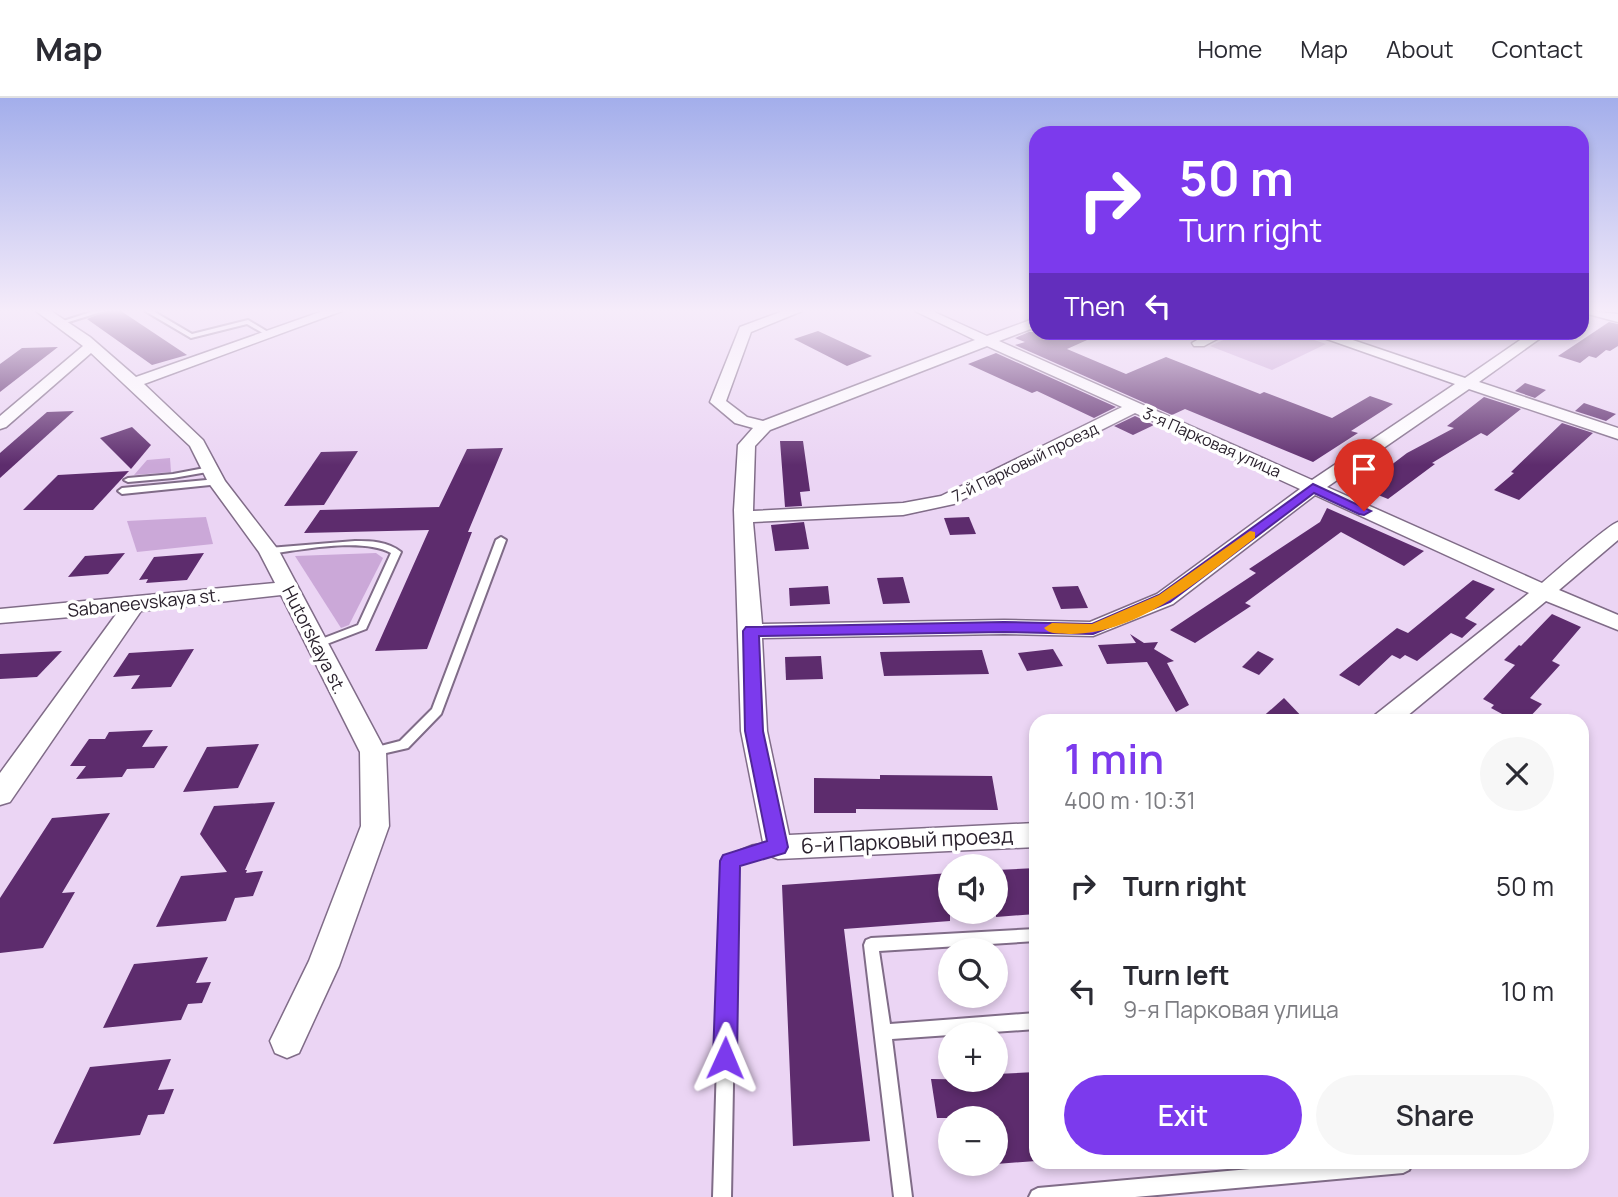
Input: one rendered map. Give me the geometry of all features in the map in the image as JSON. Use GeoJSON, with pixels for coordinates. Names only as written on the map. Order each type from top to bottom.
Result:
{"type":"FeatureCollection","features":[{"type":"Feature","properties":{"kind":"street"},"geometry":{"type":"LineString","coordinates":[[0,424],[72,362]]}},
{"type":"Feature","properties":{"kind":"street","name":"Hutorskaya st."},"geometry":{"type":"LineString","coordinates":[[109,362],[197,444],[213,476],[269,551],[315,645],[373,752],[375,826],[323,965],[287,1041]]}},
{"type":"Feature","properties":{"kind":"street"},"geometry":{"type":"LineString","coordinates":[[134,383],[193,362]]}},
{"type":"Feature","properties":{"kind":"street"},"geometry":{"type":"LineString","coordinates":[[735,362],[718,402],[741,420],[764,426]]}},
{"type":"Feature","properties":{"kind":"street"},"geometry":{"type":"LineString","coordinates":[[778,847],[754,731],[745,517],[747,444],[764,426],[928,362]]}},
{"type":"Feature","properties":{"kind":"street","name":"3-я Парковая улица"},"geometry":{"type":"LineString","coordinates":[[1036,362],[1618,623]]}},
{"type":"Feature","properties":{"kind":"street"},"geometry":{"type":"LineString","coordinates":[[1401,362],[1618,434]]}},
{"type":"Feature","properties":{"kind":"street"},"geometry":{"type":"LineString","coordinates":[[751,631],[1004,627],[1093,629],[1165,598],[1313,488],[1497,362]]}},
{"type":"Feature","properties":{"kind":"street","name":"7-й Парковый проезд"},"geometry":{"type":"LineString","coordinates":[[745,517],[903,509],[947,500],[1135,407]]}},
{"type":"Feature","properties":{"kind":"street"},"geometry":{"type":"LineString","coordinates":[[1393,714],[1603,544],[1618,528]]}},
{"type":"Feature","properties":{"kind":"street","name":"Sabaneevskaya st."},"geometry":{"type":"LineString","coordinates":[[0,616],[288,588]]}},
{"type":"Feature","properties":{"kind":"street"},"geometry":{"type":"LineString","coordinates":[[0,794],[134,605]]}},
{"type":"Feature","properties":{"kind":"street","name":"6-й Парковый проезд"},"geometry":{"type":"LineString","coordinates":[[778,847],[1029,835]]}},
{"type":"Feature","properties":{"kind":"lane"},"geometry":{"type":"LineString","coordinates":[[128,480],[213,476]]}},
{"type":"Feature","properties":{"kind":"lane"},"geometry":{"type":"LineString","coordinates":[[122,491],[213,476]]}},
{"type":"Feature","properties":{"kind":"lane"},"geometry":{"type":"LineString","coordinates":[[373,752],[404,745],[437,711],[501,540]]}},
{"type":"Feature","properties":{"kind":"lane"},"geometry":{"type":"LineString","coordinates":[[269,551],[362,544],[389,546],[396,552],[362,627],[315,645]]}},
{"type":"Feature","properties":{"kind":"lane"},"geometry":{"type":"LineString","coordinates":[[722,1197],[730,861],[752,852],[778,847]]}},
{"type":"Feature","properties":{"kind":"lane"},"geometry":{"type":"LineString","coordinates":[[903,1197],[871,945],[1029,935]]}},
{"type":"Feature","properties":{"kind":"lane"},"geometry":{"type":"LineString","coordinates":[[883,1032],[1029,1022]]}},
{"type":"Feature","properties":{"kind":"lane"},"geometry":{"type":"LineString","coordinates":[[1038,1197],[1348,1169]]}},
{"type":"Feature","properties":{"kind":"shaded area"},"geometry":{"type":"Polygon","coordinates":[[[1252,362],[1288,362],[1272,370],[1252,362]]]}},
{"type":"Feature","properties":{"kind":"shaded area"},"geometry":{"type":"Polygon","coordinates":[[[170,458],[171,472],[134,475],[147,460],[170,458]]]}},
{"type":"Feature","properties":{"kind":"shaded area"},"geometry":{"type":"Polygon","coordinates":[[[206,517],[213,544],[137,552],[127,521],[206,517]]]}},
{"type":"Feature","properties":{"kind":"shaded area"},"geometry":{"type":"Polygon","coordinates":[[[376,553],[383,558],[349,625],[341,628],[295,556],[376,553]]]}},
{"type":"Feature","properties":{"kind":"building"},"geometry":{"type":"Polygon","coordinates":[[[2,362],[38,362],[0,392],[0,364],[2,362]]]}},
{"type":"Feature","properties":{"kind":"building"},"geometry":{"type":"Polygon","coordinates":[[[840,362],[856,362],[847,366],[840,362]]]}},
{"type":"Feature","properties":{"kind":"building"},"geometry":{"type":"Polygon","coordinates":[[[1017,362],[1116,407],[1094,418],[1037,391],[1032,393],[968,364],[1017,362]]]}},
{"type":"Feature","properties":{"kind":"building"},"geometry":{"type":"Polygon","coordinates":[[[1054,362],[1098,362],[1126,374],[1154,362],[1179,362],[1260,394],[1264,392],[1332,418],[1370,396],[1393,404],[1351,431],[1358,433],[1313,462],[1185,409],[1172,415],[1054,362]]]}},
{"type":"Feature","properties":{"kind":"building"},"geometry":{"type":"Polygon","coordinates":[[[1525,383],[1546,390],[1535,398],[1515,391],[1525,383]]]}},
{"type":"Feature","properties":{"kind":"building"},"geometry":{"type":"Polygon","coordinates":[[[1484,397],[1521,409],[1487,436],[1481,433],[1432,463],[1435,464],[1388,499],[1361,488],[1407,453],[1454,428],[1447,426],[1484,397]]]}},
{"type":"Feature","properties":{"kind":"building"},"geometry":{"type":"Polygon","coordinates":[[[1584,403],[1616,414],[1606,421],[1575,411],[1584,403]]]}},
{"type":"Feature","properties":{"kind":"building"},"geometry":{"type":"Polygon","coordinates":[[[74,411],[0,478],[0,453],[47,412],[74,411]]]}},
{"type":"Feature","properties":{"kind":"building"},"geometry":{"type":"Polygon","coordinates":[[[1135,416],[1154,425],[1133,435],[1114,426],[1135,416]]]}},
{"type":"Feature","properties":{"kind":"building"},"geometry":{"type":"Polygon","coordinates":[[[1562,423],[1593,433],[1519,500],[1494,490],[1514,473],[1511,472],[1562,423]]]}},
{"type":"Feature","properties":{"kind":"building"},"geometry":{"type":"Polygon","coordinates":[[[132,427],[151,445],[131,469],[100,438],[132,427]]]}},
{"type":"Feature","properties":{"kind":"building"},"geometry":{"type":"Polygon","coordinates":[[[780,441],[803,441],[810,491],[800,492],[802,506],[785,507],[780,441]]]}},
{"type":"Feature","properties":{"kind":"building"},"geometry":{"type":"Polygon","coordinates":[[[503,448],[468,532],[472,532],[427,649],[375,651],[429,530],[304,533],[320,510],[439,507],[467,449],[503,448]]]}},
{"type":"Feature","properties":{"kind":"building"},"geometry":{"type":"Polygon","coordinates":[[[358,451],[324,505],[284,506],[321,452],[358,451]]]}},
{"type":"Feature","properties":{"kind":"building"},"geometry":{"type":"Polygon","coordinates":[[[129,471],[93,510],[23,510],[58,475],[129,471]]]}},
{"type":"Feature","properties":{"kind":"building"},"geometry":{"type":"Polygon","coordinates":[[[1327,508],[1424,551],[1404,566],[1341,532],[1245,603],[1251,606],[1195,643],[1170,630],[1256,573],[1249,569],[1320,522],[1327,508]]]}},
{"type":"Feature","properties":{"kind":"building"},"geometry":{"type":"Polygon","coordinates":[[[969,517],[976,534],[950,535],[944,518],[969,517]]]}},
{"type":"Feature","properties":{"kind":"building"},"geometry":{"type":"Polygon","coordinates":[[[804,522],[809,549],[775,551],[771,525],[804,522]]]}},
{"type":"Feature","properties":{"kind":"building"},"geometry":{"type":"Polygon","coordinates":[[[125,553],[108,574],[68,577],[85,556],[125,553]]]}},
{"type":"Feature","properties":{"kind":"building"},"geometry":{"type":"Polygon","coordinates":[[[204,553],[187,580],[146,583],[148,579],[139,580],[154,557],[204,553]]]}},
{"type":"Feature","properties":{"kind":"building"},"geometry":{"type":"Polygon","coordinates":[[[903,577],[910,603],[883,604],[877,578],[903,577]]]}},
{"type":"Feature","properties":{"kind":"building"},"geometry":{"type":"Polygon","coordinates":[[[1473,580],[1495,589],[1465,618],[1477,624],[1462,638],[1451,633],[1417,661],[1405,655],[1400,659],[1392,655],[1359,686],[1339,675],[1397,628],[1408,633],[1473,580]]]}},
{"type":"Feature","properties":{"kind":"building"},"geometry":{"type":"Polygon","coordinates":[[[828,586],[830,604],[790,606],[789,588],[828,586]]]}},
{"type":"Feature","properties":{"kind":"building"},"geometry":{"type":"Polygon","coordinates":[[[1078,586],[1088,608],[1061,609],[1052,587],[1078,586]]]}},
{"type":"Feature","properties":{"kind":"building"},"geometry":{"type":"Polygon","coordinates":[[[1552,614],[1581,627],[1552,661],[1560,665],[1530,698],[1542,704],[1533,714],[1502,714],[1491,708],[1494,705],[1483,699],[1515,665],[1504,660],[1552,614]]]}},
{"type":"Feature","properties":{"kind":"building"},"geometry":{"type":"Polygon","coordinates":[[[1130,634],[1144,643],[1158,642],[1154,649],[1174,661],[1167,663],[1189,705],[1176,712],[1147,662],[1107,664],[1098,645],[1136,643],[1130,634]]]}},
{"type":"Feature","properties":{"kind":"building"},"geometry":{"type":"Polygon","coordinates":[[[194,649],[171,687],[131,689],[140,675],[113,677],[129,653],[194,649]]]}},
{"type":"Feature","properties":{"kind":"building"},"geometry":{"type":"Polygon","coordinates":[[[1053,649],[1063,666],[1027,671],[1018,653],[1053,649]]]}},
{"type":"Feature","properties":{"kind":"building"},"geometry":{"type":"Polygon","coordinates":[[[982,650],[989,674],[884,676],[880,652],[982,650]]]}},
{"type":"Feature","properties":{"kind":"building"},"geometry":{"type":"Polygon","coordinates":[[[62,651],[37,677],[0,679],[0,654],[62,651]]]}},
{"type":"Feature","properties":{"kind":"building"},"geometry":{"type":"Polygon","coordinates":[[[1258,651],[1274,659],[1259,675],[1242,667],[1258,651]]]}},
{"type":"Feature","properties":{"kind":"building"},"geometry":{"type":"Polygon","coordinates":[[[821,656],[823,679],[786,680],[785,657],[821,656]]]}},
{"type":"Feature","properties":{"kind":"building"},"geometry":{"type":"Polygon","coordinates":[[[1284,698],[1299,714],[1266,714],[1284,698]]]}},
{"type":"Feature","properties":{"kind":"building"},"geometry":{"type":"Polygon","coordinates":[[[153,730],[142,747],[168,746],[154,768],[127,769],[122,777],[76,779],[86,766],[70,766],[89,739],[105,739],[109,732],[153,730]]]}},
{"type":"Feature","properties":{"kind":"building"},"geometry":{"type":"Polygon","coordinates":[[[259,744],[238,788],[183,792],[207,747],[259,744]]]}},
{"type":"Feature","properties":{"kind":"building"},"geometry":{"type":"Polygon","coordinates":[[[880,775],[992,776],[998,810],[856,809],[856,813],[814,813],[814,778],[880,779],[880,775]]]}},
{"type":"Feature","properties":{"kind":"building"},"geometry":{"type":"Polygon","coordinates":[[[275,802],[245,870],[246,873],[263,871],[253,896],[235,898],[226,921],[156,927],[181,876],[227,872],[200,834],[214,806],[275,802]]]}},
{"type":"Feature","properties":{"kind":"building"},"geometry":{"type":"Polygon","coordinates":[[[110,813],[62,893],[75,892],[43,948],[0,953],[0,898],[52,818],[110,813]]]}},
{"type":"Feature","properties":{"kind":"building"},"geometry":{"type":"Polygon","coordinates":[[[1029,868],[1029,915],[1008,916],[1008,869],[1029,868]]]}},
{"type":"Feature","properties":{"kind":"building"},"geometry":{"type":"Polygon","coordinates":[[[938,874],[938,922],[844,929],[870,1141],[793,1146],[782,885],[938,874]]]}},
{"type":"Feature","properties":{"kind":"building"},"geometry":{"type":"Polygon","coordinates":[[[208,957],[196,983],[211,982],[202,1003],[188,1004],[181,1020],[103,1028],[134,964],[208,957]]]}},
{"type":"Feature","properties":{"kind":"building"},"geometry":{"type":"Polygon","coordinates":[[[171,1059],[158,1090],[174,1089],[164,1114],[148,1115],[140,1135],[53,1144],[90,1067],[171,1059]]]}},
{"type":"Feature","properties":{"kind":"building"},"geometry":{"type":"Polygon","coordinates":[[[1029,1072],[1029,1162],[1008,1163],[1008,1106],[938,1106],[937,1118],[931,1079],[938,1079],[938,1092],[1008,1092],[1008,1073],[1029,1072]]]}},
{"type":"Feature","properties":{"kind":"slow traffic"},"geometry":{"type":"LineString","coordinates":[[1052,628],[1093,629],[1165,598],[1250,535]]}},
{"type":"Feature","properties":{"kind":"route"},"geometry":{"type":"LineString","coordinates":[[725,1058],[730,861],[752,852],[778,847],[754,731],[751,631],[1004,627],[1093,629],[1165,598],[1313,488],[1364,511]]}}]}
